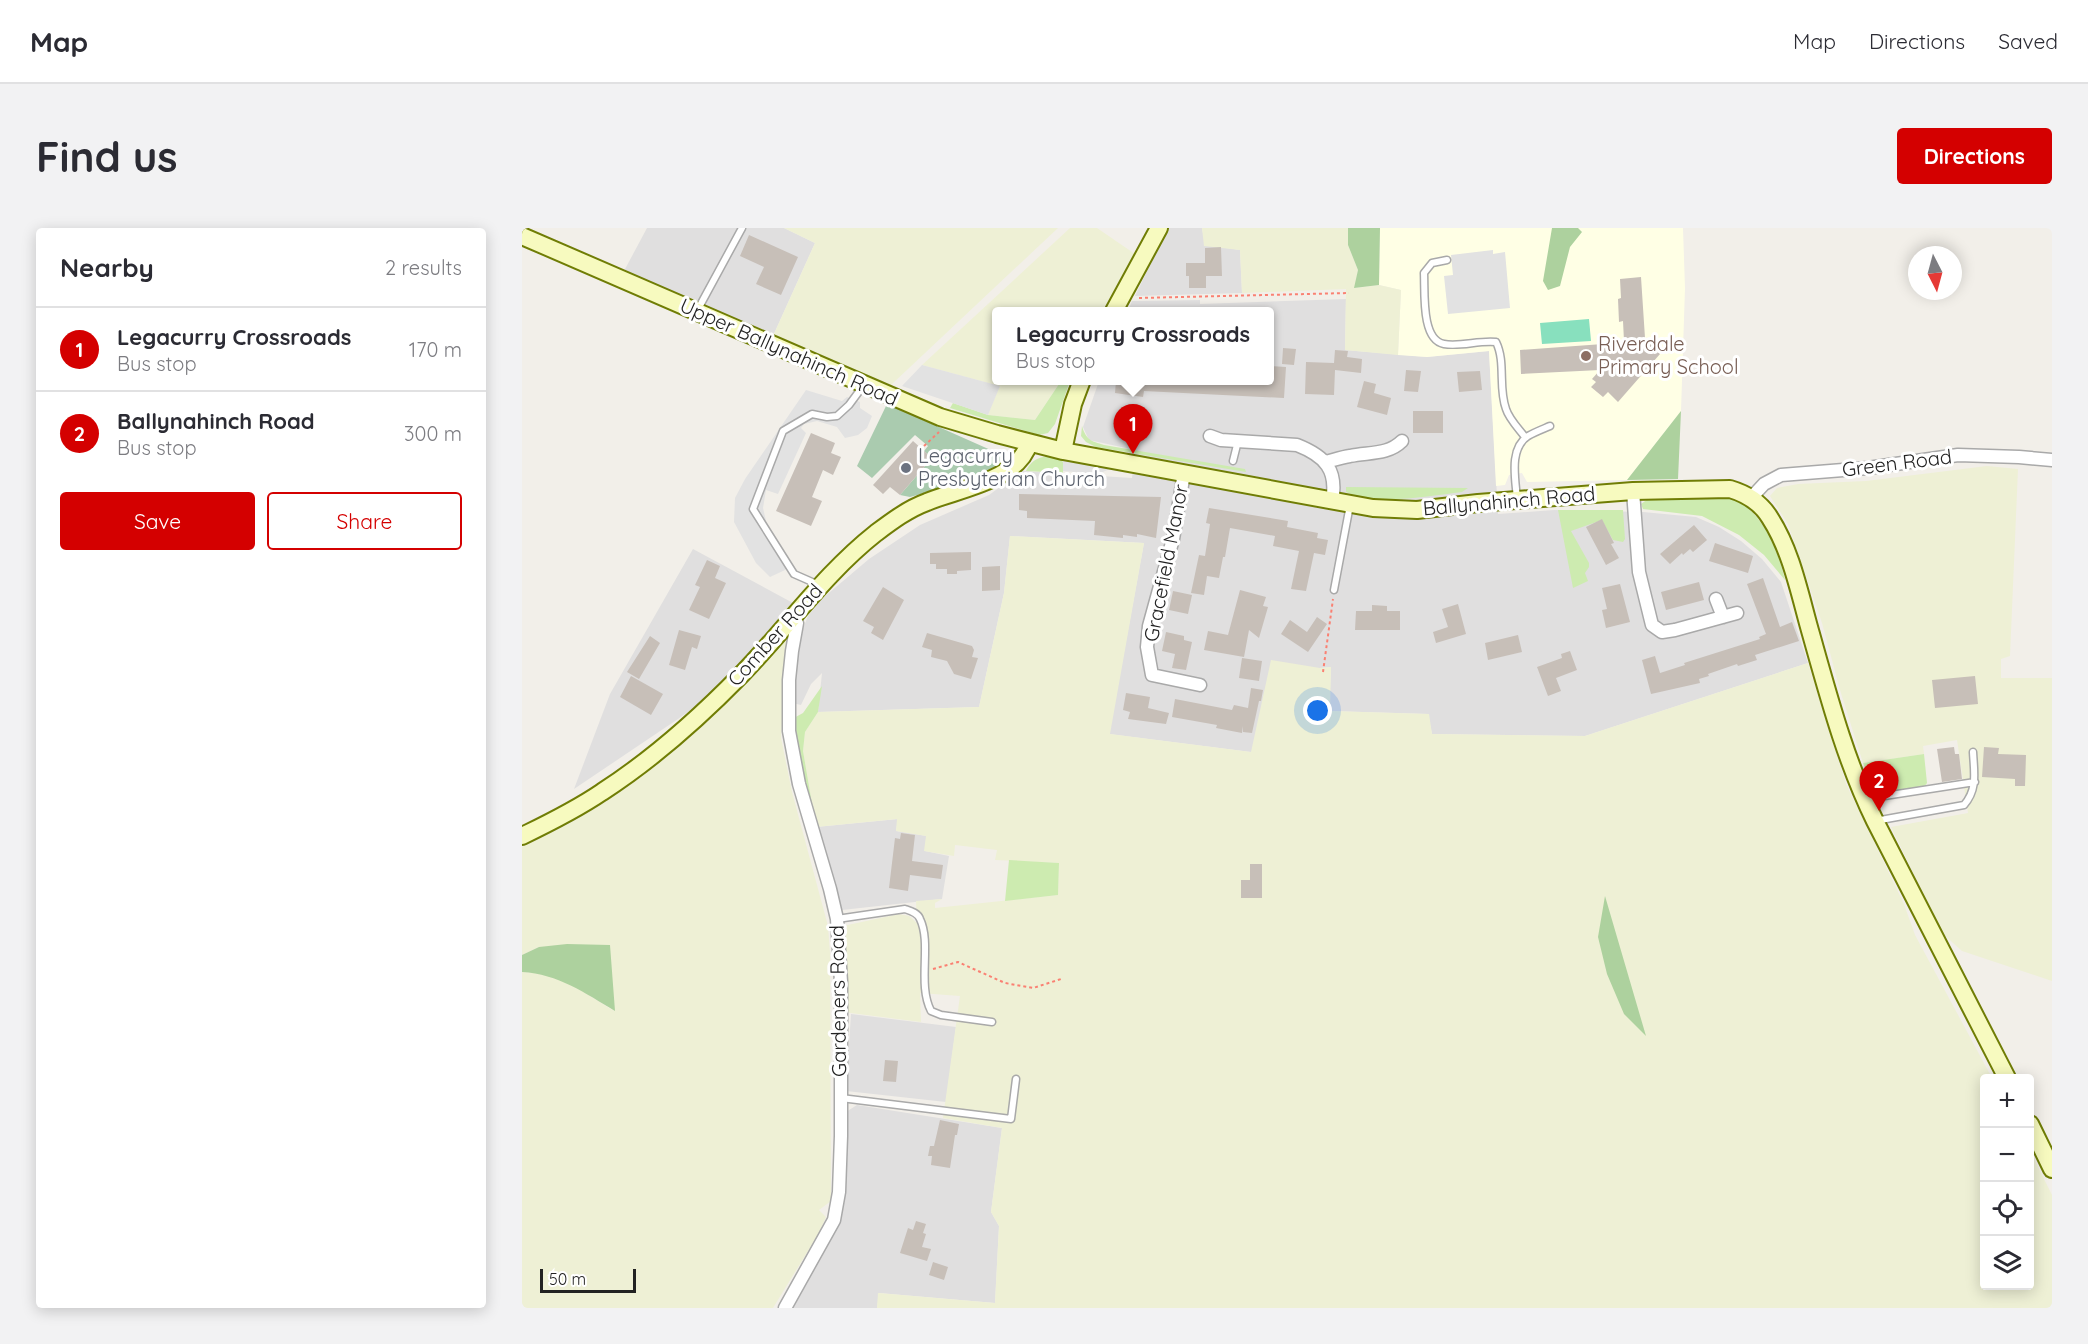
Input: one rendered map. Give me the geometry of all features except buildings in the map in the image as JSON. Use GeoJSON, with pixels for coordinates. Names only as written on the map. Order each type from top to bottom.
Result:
{"type":"FeatureCollection","features":[{"type":"Feature","properties":{"kind":"street"},"geometry":{"type":"LineString","coordinates":[[1117,305],[1159,228]]}},
{"type":"Feature","properties":{"kind":"street","name":"Upper Ballynahinch Road"},"geometry":{"type":"LineString","coordinates":[[522,236],[944,418],[1063,451]]}},
{"type":"Feature","properties":{"kind":"street"},"geometry":{"type":"LineString","coordinates":[[1063,451],[1073,404],[1080,385]]}},
{"type":"Feature","properties":{"kind":"street"},"geometry":{"type":"LineString","coordinates":[[1210,436],[1221,440],[1297,445],[1320,456],[1329,465],[1333,479],[1332,501]]}},
{"type":"Feature","properties":{"kind":"street"},"geometry":{"type":"LineString","coordinates":[[1326,462],[1382,452],[1395,448],[1402,441]]}},
{"type":"Feature","properties":{"kind":"street","name":"Comber Road"},"geometry":{"type":"LineString","coordinates":[[522,836],[602,793],[690,724],[742,674],[819,585],[876,533],[908,510],[1006,472],[1021,458],[1029,443]]}},
{"type":"Feature","properties":{"kind":"street","name":"Ballynahinch Road"},"geometry":{"type":"LineString","coordinates":[[1063,451],[1373,508],[1417,510],[1478,502],[1633,491],[1730,489],[1743,492],[1770,517],[1784,548],[1795,577],[1856,781],[2005,1074]]}},
{"type":"Feature","properties":{"kind":"street","name":"Green Road"},"geometry":{"type":"LineString","coordinates":[[1751,498],[1764,484],[1780,476],[1868,468],[1958,455],[2052,460]]}},
{"type":"Feature","properties":{"kind":"street","name":"Gracefield Manor"},"geometry":{"type":"LineString","coordinates":[[1184,473],[1173,539],[1149,626],[1148,647],[1152,675],[1200,685]]}},
{"type":"Feature","properties":{"kind":"street"},"geometry":{"type":"LineString","coordinates":[[1633,491],[1639,572],[1652,625],[1662,632],[1737,613]]}},
{"type":"Feature","properties":{"kind":"street"},"geometry":{"type":"LineString","coordinates":[[1716,598],[1723,617]]}},
{"type":"Feature","properties":{"kind":"street","name":"Gardeners Road"},"geometry":{"type":"LineString","coordinates":[[785,1308],[834,1220],[839,1192],[840,1098],[841,982],[837,919],[799,784],[789,730],[789,680],[797,623],[792,617]]}},
{"type":"Feature","properties":{"kind":"street"},"geometry":{"type":"LineString","coordinates":[[2032,1128],[2052,1169]]}},
{"type":"Feature","properties":{"kind":"lane"},"geometry":{"type":"LineString","coordinates":[[697,311],[742,228]]}},
{"type":"Feature","properties":{"kind":"lane"},"geometry":{"type":"LineString","coordinates":[[1447,260],[1432,263],[1424,273],[1428,331],[1436,341],[1445,344],[1496,342],[1500,350],[1506,411],[1525,437]]}},
{"type":"Feature","properties":{"kind":"lane"},"geometry":{"type":"LineString","coordinates":[[819,585],[794,574],[753,509],[783,430],[812,414],[837,416],[849,405],[864,384]]}},
{"type":"Feature","properties":{"kind":"lane"},"geometry":{"type":"LineString","coordinates":[[1517,500],[1514,463],[1518,449],[1525,437],[1550,426]]}},
{"type":"Feature","properties":{"kind":"lane"},"geometry":{"type":"LineString","coordinates":[[1233,461],[1238,440]]}},
{"type":"Feature","properties":{"kind":"lane"},"geometry":{"type":"LineString","coordinates":[[1334,590],[1350,505]]}},
{"type":"Feature","properties":{"kind":"lane"},"geometry":{"type":"LineString","coordinates":[[1875,821],[1964,805],[1970,798],[1975,782],[1972,752]]}},
{"type":"Feature","properties":{"kind":"lane"},"geometry":{"type":"LineString","coordinates":[[1865,799],[1975,782]]}},
{"type":"Feature","properties":{"kind":"lane"},"geometry":{"type":"LineString","coordinates":[[837,919],[905,909],[920,917],[923,929],[926,1001],[931,1011],[941,1015],[992,1022]]}},
{"type":"Feature","properties":{"kind":"lane"},"geometry":{"type":"LineString","coordinates":[[840,1098],[1011,1119],[1016,1079]]}},
{"type":"Feature","properties":{"kind":"path"},"geometry":{"type":"LineString","coordinates":[[1117,305],[1349,294]]}},
{"type":"Feature","properties":{"kind":"path"},"geometry":{"type":"LineString","coordinates":[[924,446],[939,433],[944,418]]}},
{"type":"Feature","properties":{"kind":"path"},"geometry":{"type":"LineString","coordinates":[[1323,672],[1334,590]]}},
{"type":"Feature","properties":{"kind":"path"},"geometry":{"type":"LineString","coordinates":[[925,971],[958,963],[1005,983],[1033,988],[1061,979]]}},
{"type":"Feature","properties":{"kind":"shaded area"},"geometry":{"type":"Polygon","coordinates":[[[647,228],[784,228],[815,243],[773,336],[624,271],[647,228]]]}},
{"type":"Feature","properties":{"kind":"shaded area"},"geometry":{"type":"Polygon","coordinates":[[[784,228],[1058,228],[891,385],[773,336],[815,243],[784,228]]]}},
{"type":"Feature","properties":{"kind":"shaded area"},"geometry":{"type":"Polygon","coordinates":[[[1070,228],[1097,228],[1135,254],[1104,307],[992,307],[992,384],[922,365],[1070,228]]]}},
{"type":"Feature","properties":{"kind":"shaded area"},"geometry":{"type":"Polygon","coordinates":[[[1168,228],[1202,228],[1205,245],[1240,250],[1242,293],[1135,296],[1168,228]]]}},
{"type":"Feature","properties":{"kind":"shaded area"},"geometry":{"type":"Polygon","coordinates":[[[1202,228],[1348,228],[1348,245],[1358,270],[1355,288],[1379,285],[1401,290],[1398,355],[1345,350],[1346,289],[1242,293],[1240,250],[1204,246],[1202,228]]]}},
{"type":"Feature","properties":{"kind":"shaded area","name":"Riverdale Primary School"},"geometry":{"type":"Polygon","coordinates":[[[1380,228],[1683,228],[1685,288],[1681,411],[1627,480],[1527,482],[1522,473],[1509,475],[1505,485],[1496,486],[1489,351],[1427,357],[1398,355],[1401,290],[1379,285],[1380,228]]]}},
{"type":"Feature","properties":{"kind":"shaded area"},"geometry":{"type":"Polygon","coordinates":[[[1493,250],[1493,254],[1505,252],[1510,308],[1448,314],[1444,276],[1453,275],[1451,255],[1493,250]]]}},
{"type":"Feature","properties":{"kind":"shaded area"},"geometry":{"type":"Polygon","coordinates":[[[1346,299],[1345,350],[1427,357],[1489,351],[1498,514],[1554,510],[1643,512],[1696,517],[1719,527],[1741,541],[1762,559],[1781,582],[1808,663],[1585,736],[1432,734],[1428,714],[1329,711],[1331,667],[1320,668],[1251,752],[1109,734],[1144,543],[1010,536],[1004,593],[979,707],[818,712],[822,673],[811,684],[801,705],[792,703],[800,636],[808,616],[823,598],[869,559],[920,525],[989,495],[1022,471],[1132,478],[1135,450],[1089,440],[1083,427],[1098,385],[1274,385],[1274,307],[1130,307],[1132,301],[1200,300],[1200,304],[1346,299]]]}},
{"type":"Feature","properties":{"kind":"shaded area"},"geometry":{"type":"Polygon","coordinates":[[[922,365],[1000,386],[988,415],[902,386],[922,365]]]}},
{"type":"Feature","properties":{"kind":"shaded area"},"geometry":{"type":"Polygon","coordinates":[[[995,385],[1058,385],[1035,420],[988,415],[999,386],[995,385]]]}},
{"type":"Feature","properties":{"kind":"shaded area"},"geometry":{"type":"Polygon","coordinates":[[[806,390],[842,401],[847,397],[860,402],[860,408],[872,416],[867,428],[858,435],[845,438],[837,427],[817,421],[804,424],[801,428],[806,433],[778,494],[766,490],[763,508],[767,525],[790,562],[785,570],[770,577],[756,563],[734,522],[735,498],[745,479],[806,390]]]}},
{"type":"Feature","properties":{"kind":"shaded area"},"geometry":{"type":"Polygon","coordinates":[[[887,404],[1002,455],[998,466],[921,494],[910,497],[900,495],[932,458],[924,451],[928,446],[915,435],[872,478],[857,466],[887,404]]]}},
{"type":"Feature","properties":{"kind":"shaded area"},"geometry":{"type":"Polygon","coordinates":[[[1063,459],[1110,469],[1098,474],[1063,471],[1063,459]]]}},
{"type":"Feature","properties":{"kind":"shaded area"},"geometry":{"type":"Polygon","coordinates":[[[1987,466],[2018,469],[2010,656],[2001,659],[2001,678],[2052,678],[2052,981],[1962,951],[1943,934],[1891,827],[1968,813],[1957,740],[1923,746],[1924,754],[1863,763],[1822,623],[1788,524],[1770,496],[1777,488],[1798,484],[1866,481],[1987,466]]]}},
{"type":"Feature","properties":{"kind":"shaded area"},"geometry":{"type":"Polygon","coordinates":[[[1010,536],[1144,543],[1110,734],[1251,752],[1271,660],[1320,668],[1331,667],[1330,711],[1429,714],[1432,734],[1585,736],[1808,663],[1846,784],[1904,904],[1915,935],[1990,1074],[1980,1074],[1980,1290],[2034,1290],[2034,1159],[2052,1195],[2052,1308],[877,1308],[878,1293],[995,1303],[999,1226],[991,1212],[1002,1128],[943,1118],[960,996],[920,993],[921,1022],[843,1012],[843,926],[899,914],[909,916],[917,923],[916,901],[942,899],[935,903],[935,908],[1058,895],[1059,863],[995,860],[997,850],[955,845],[954,856],[924,851],[926,836],[896,831],[897,819],[816,827],[803,751],[805,732],[818,712],[979,707],[1004,593],[1010,536]]]}},
{"type":"Feature","properties":{"kind":"shaded area"},"geometry":{"type":"Polygon","coordinates":[[[693,549],[793,603],[722,687],[574,789],[610,694],[693,549]]]}},
{"type":"Feature","properties":{"kind":"shaded area"},"geometry":{"type":"Polygon","coordinates":[[[788,638],[781,738],[792,792],[828,926],[830,953],[831,1201],[819,1210],[826,1217],[819,1233],[773,1308],[522,1308],[522,972],[540,973],[573,985],[614,1011],[539,947],[522,955],[522,847],[567,825],[605,802],[657,763],[733,697],[788,638]]]}},
{"type":"Feature","properties":{"kind":"shaded area"},"geometry":{"type":"Polygon","coordinates":[[[898,819],[896,831],[927,836],[925,851],[949,856],[942,899],[842,910],[816,827],[898,819]]]}},
{"type":"Feature","properties":{"kind":"shaded area"},"geometry":{"type":"Polygon","coordinates":[[[851,1014],[956,1027],[946,1102],[846,1091],[851,1014]]]}},
{"type":"Feature","properties":{"kind":"shaded area"},"geometry":{"type":"Polygon","coordinates":[[[857,1105],[1002,1128],[991,1212],[999,1226],[995,1303],[879,1293],[877,1308],[793,1308],[833,1235],[845,1183],[846,1112],[857,1105]]]}},
{"type":"Feature","properties":{"kind":"green space"},"geometry":{"type":"Polygon","coordinates":[[[1348,228],[1380,228],[1379,285],[1354,288],[1358,270],[1348,245],[1348,228]]]}},
{"type":"Feature","properties":{"kind":"green space"},"geometry":{"type":"Polygon","coordinates":[[[1552,228],[1578,228],[1582,232],[1570,247],[1560,286],[1548,290],[1543,281],[1552,228]]]}},
{"type":"Feature","properties":{"kind":"green space"},"geometry":{"type":"Polygon","coordinates":[[[1589,319],[1591,341],[1542,344],[1540,323],[1589,319]]]}},
{"type":"Feature","properties":{"kind":"green space"},"geometry":{"type":"Polygon","coordinates":[[[1058,385],[1069,385],[1055,424],[1048,433],[1039,435],[950,408],[953,403],[988,415],[1035,420],[1058,385]]]}},
{"type":"Feature","properties":{"kind":"green space"},"geometry":{"type":"Polygon","coordinates":[[[1681,411],[1678,479],[1627,480],[1681,411]]]}},
{"type":"Feature","properties":{"kind":"green space"},"geometry":{"type":"Polygon","coordinates":[[[1082,426],[1090,439],[1104,445],[1245,469],[1246,472],[1096,447],[1086,442],[1081,436],[1082,426]]]}},
{"type":"Feature","properties":{"kind":"green space"},"geometry":{"type":"Polygon","coordinates":[[[1058,456],[1063,462],[1063,473],[1026,471],[1039,458],[1058,456]]]}},
{"type":"Feature","properties":{"kind":"green space"},"geometry":{"type":"Polygon","coordinates":[[[1346,487],[1468,488],[1462,492],[1388,499],[1359,496],[1346,492],[1346,487]]]}},
{"type":"Feature","properties":{"kind":"green space"},"geometry":{"type":"Polygon","coordinates":[[[1727,496],[1746,506],[1761,523],[1780,560],[1785,580],[1764,555],[1739,535],[1702,516],[1643,509],[1641,504],[1648,499],[1727,496]]]}},
{"type":"Feature","properties":{"kind":"green space"},"geometry":{"type":"Polygon","coordinates":[[[1558,510],[1623,510],[1625,539],[1623,542],[1613,540],[1602,520],[1571,531],[1589,563],[1585,573],[1588,581],[1573,588],[1558,510]]]}},
{"type":"Feature","properties":{"kind":"green space"},"geometry":{"type":"Polygon","coordinates":[[[822,686],[818,712],[805,732],[803,751],[816,827],[801,782],[792,719],[803,713],[822,686]]]}},
{"type":"Feature","properties":{"kind":"green space"},"geometry":{"type":"Polygon","coordinates":[[[1924,754],[1927,783],[1924,787],[1882,792],[1874,790],[1863,763],[1924,754]]]}},
{"type":"Feature","properties":{"kind":"green space"},"geometry":{"type":"Polygon","coordinates":[[[1009,860],[1059,863],[1058,895],[1005,901],[1009,860]]]}},
{"type":"Feature","properties":{"kind":"green space"},"geometry":{"type":"Polygon","coordinates":[[[1605,896],[1646,1036],[1624,1014],[1607,974],[1598,937],[1605,896]]]}},
{"type":"Feature","properties":{"kind":"green space"},"geometry":{"type":"Polygon","coordinates":[[[567,944],[610,945],[615,1011],[559,980],[522,972],[522,955],[539,947],[567,944]]]}},
{"type":"Feature","properties":{"kind":"place","name":"Riverdale Primary School"},"geometry":{"type":"Point","coordinates":[1586,356]}},
{"type":"Feature","properties":{"kind":"place","name":"Legacurry Crossroads"},"geometry":{"type":"Point","coordinates":[1133,454]}},
{"type":"Feature","properties":{"kind":"place","name":"Legacurry Presbyterian Church"},"geometry":{"type":"Point","coordinates":[906,468]}},
{"type":"Feature","properties":{"kind":"place","name":"Ballynahinch Road"},"geometry":{"type":"Point","coordinates":[1879,811]}}]}
